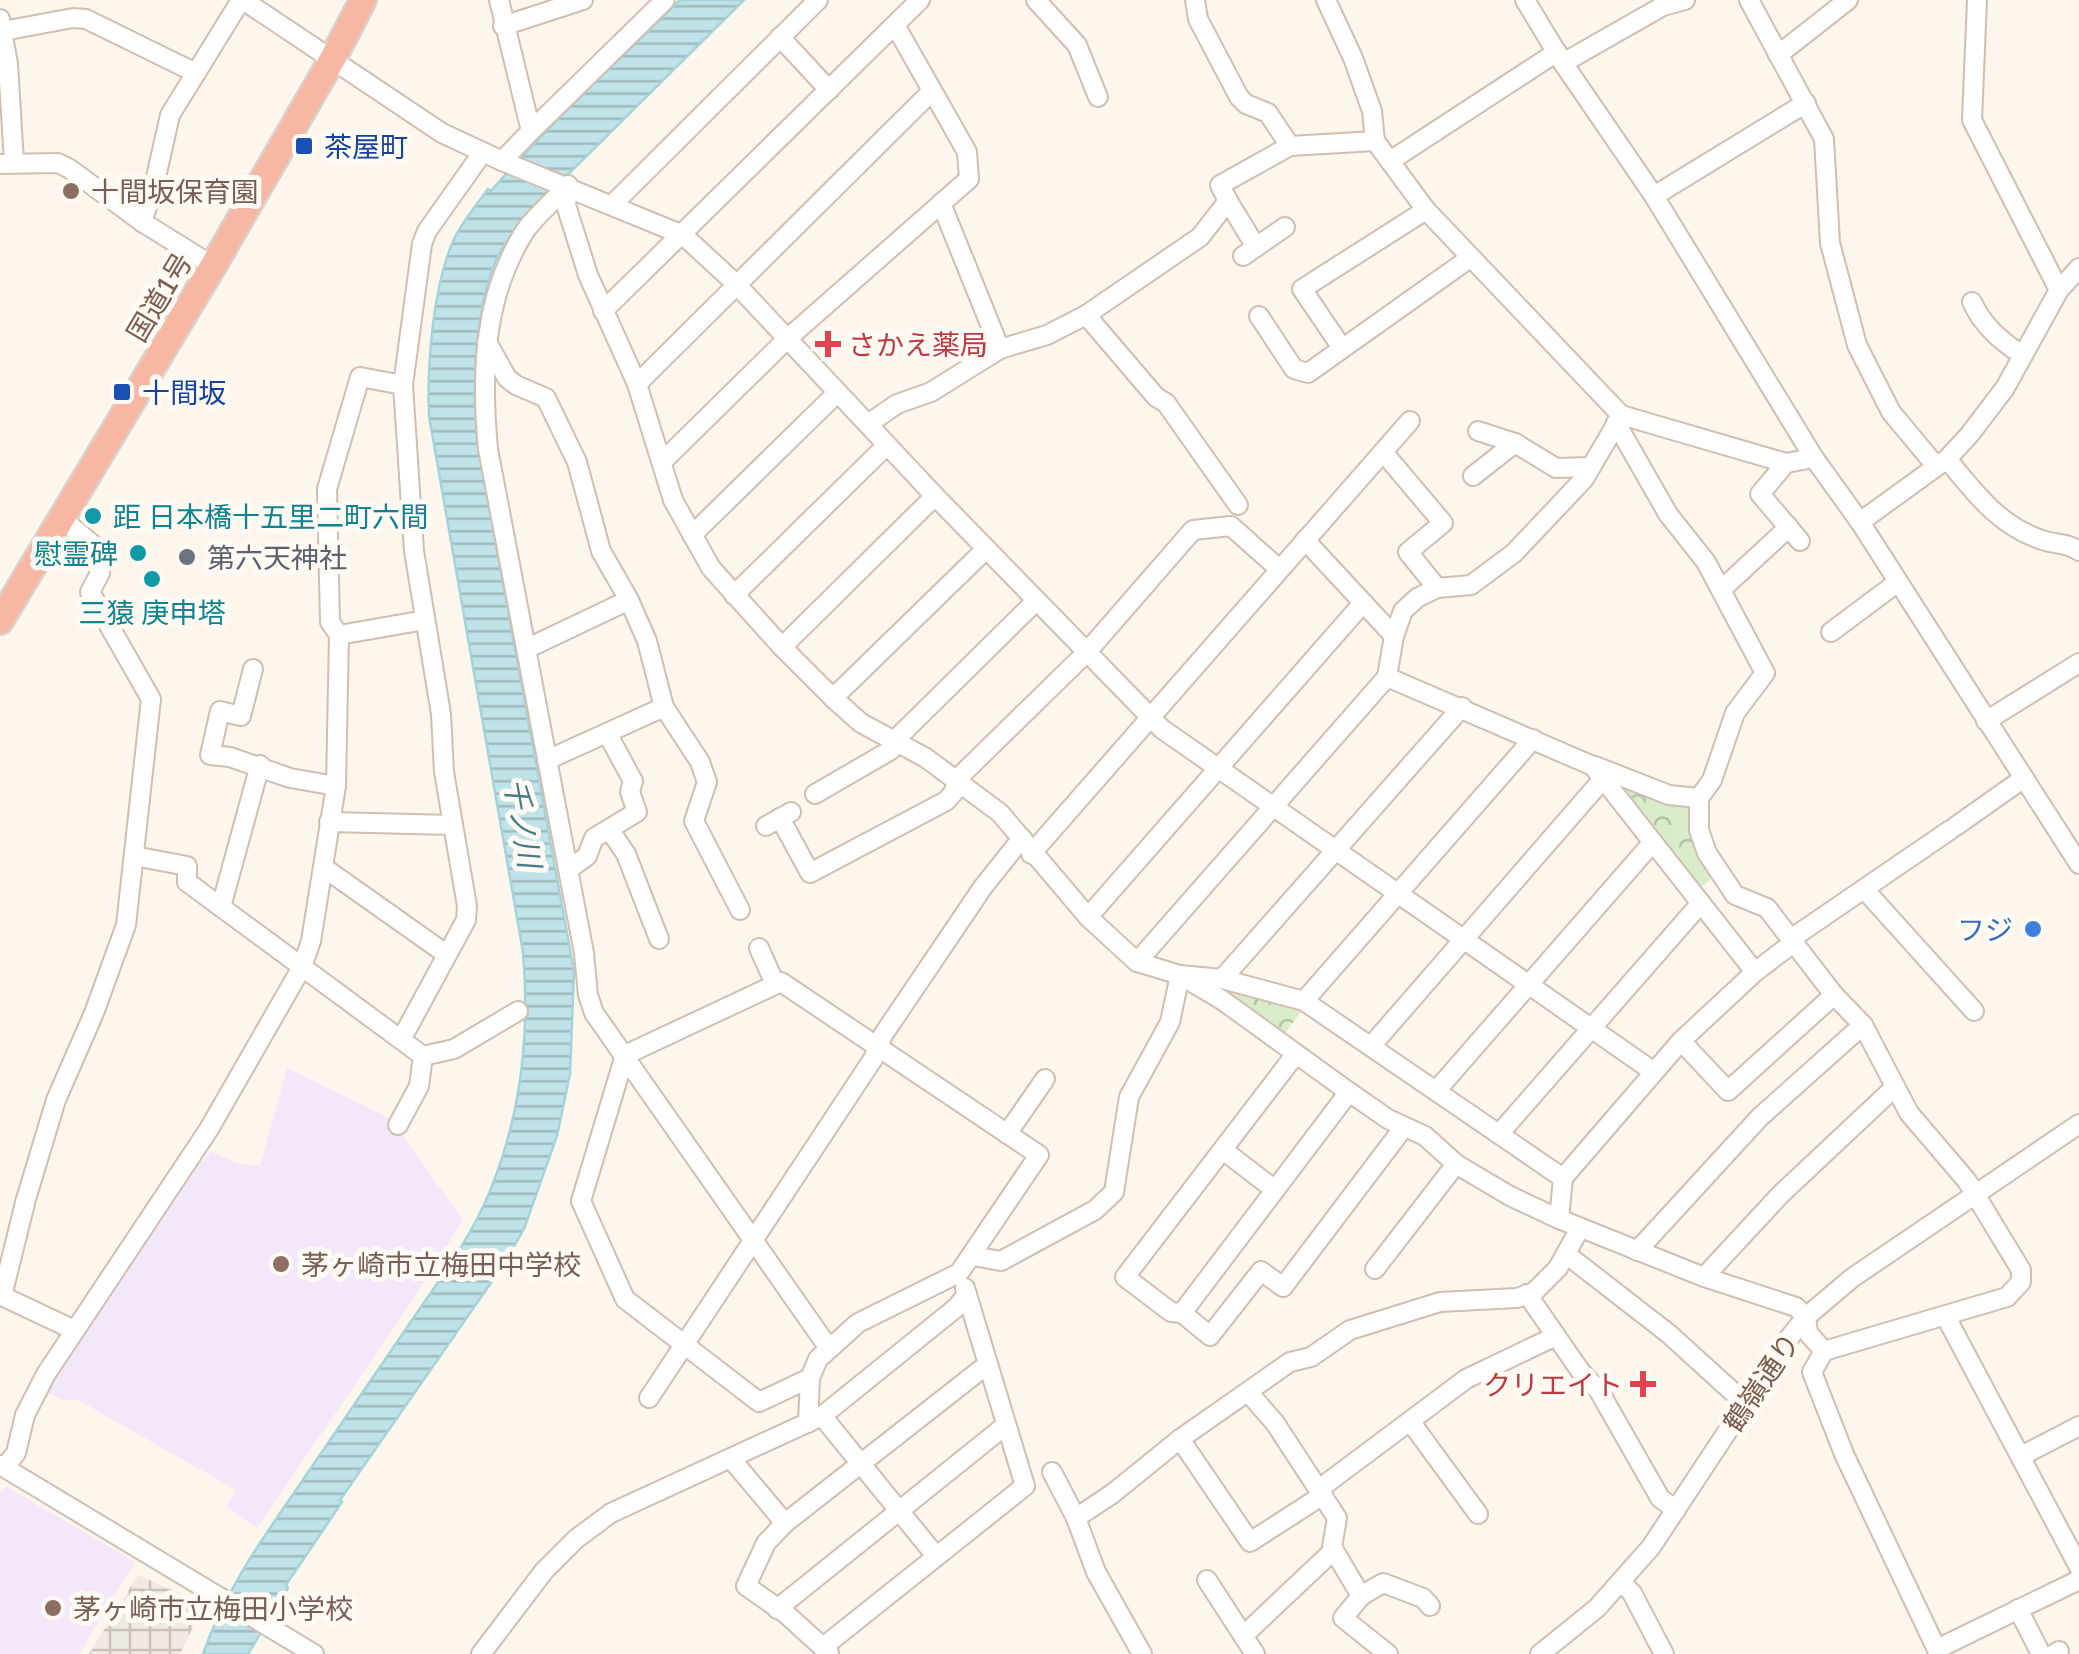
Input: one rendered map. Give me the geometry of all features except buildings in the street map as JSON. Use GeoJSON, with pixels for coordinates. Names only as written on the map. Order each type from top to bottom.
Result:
{"type":"FeatureCollection","features":[{"type":"Feature","properties":{"kind":"highway","name":"国道1号"},"geometry":{"type":"LineString","coordinates":[[0,621],[213,266],[363,0]]}},
{"type":"Feature","properties":{"kind":"street"},"geometry":{"type":"LineString","coordinates":[[142,222],[170,115],[242,0],[442,133],[683,235],[736,284],[1149,718],[1654,1072]]}},
{"type":"Feature","properties":{"kind":"street"},"geometry":{"type":"LineString","coordinates":[[499,0],[531,131]]}},
{"type":"Feature","properties":{"kind":"street"},"geometry":{"type":"LineString","coordinates":[[503,26],[582,0]]}},
{"type":"Feature","properties":{"kind":"street"},"geometry":{"type":"LineString","coordinates":[[502,161],[665,0]]}},
{"type":"Feature","properties":{"kind":"street"},"geometry":{"type":"LineString","coordinates":[[613,204],[818,0]]}},
{"type":"Feature","properties":{"kind":"street"},"geometry":{"type":"LineString","coordinates":[[603,311],[920,0]]}},
{"type":"Feature","properties":{"kind":"street"},"geometry":{"type":"LineString","coordinates":[[1036,0],[1077,45],[1098,96]]}},
{"type":"Feature","properties":{"kind":"street"},"geometry":{"type":"LineString","coordinates":[[1195,0],[1198,19],[1239,98],[1268,114],[1290,146]]}},
{"type":"Feature","properties":{"kind":"street"},"geometry":{"type":"LineString","coordinates":[[1326,0],[1354,58],[1372,111],[1375,141],[1426,210],[1619,419],[1668,514],[1706,562],[1765,673],[1735,713],[1712,780],[1699,798],[1699,830],[1707,853],[1735,895],[1767,908],[1834,995],[1863,1025],[1908,1112],[1976,1195],[2021,1270],[2021,1282],[2006,1296],[1946,1317],[1824,1350],[1812,1372],[1844,1454],[1938,1652],[2079,1580]]}},
{"type":"Feature","properties":{"kind":"street"},"geometry":{"type":"LineString","coordinates":[[1525,0],[1654,196],[1814,458],[1860,522],[2079,864]]}},
{"type":"Feature","properties":{"kind":"street"},"geometry":{"type":"LineString","coordinates":[[1390,161],[1560,58],[1663,6],[1685,0]]}},
{"type":"Feature","properties":{"kind":"street"},"geometry":{"type":"LineString","coordinates":[[1749,0],[1824,138],[1830,243],[1857,345],[1891,412],[1995,516],[2042,540],[2067,543],[2079,551]]}},
{"type":"Feature","properties":{"kind":"street"},"geometry":{"type":"LineString","coordinates":[[1778,56],[1848,0]]}},
{"type":"Feature","properties":{"kind":"street"},"geometry":{"type":"LineString","coordinates":[[1860,522],[1941,462],[1970,434],[2005,388],[2072,280],[1972,120],[1977,0]]}},
{"type":"Feature","properties":{"kind":"street"},"geometry":{"type":"LineString","coordinates":[[196,73],[86,19],[1,25],[7,162],[70,168],[142,222],[213,266]]}},
{"type":"Feature","properties":{"kind":"street"},"geometry":{"type":"LineString","coordinates":[[662,461],[787,338],[969,179],[967,152],[895,25]]}},
{"type":"Feature","properties":{"kind":"street"},"geometry":{"type":"LineString","coordinates":[[780,37],[829,90]]}},
{"type":"Feature","properties":{"kind":"street"},"geometry":{"type":"LineString","coordinates":[[637,384],[932,91]]}},
{"type":"Feature","properties":{"kind":"street"},"geometry":{"type":"LineString","coordinates":[[1654,196],[1806,103]]}},
{"type":"Feature","properties":{"kind":"street"},"geometry":{"type":"LineString","coordinates":[[1285,227],[1250,252],[1220,185],[1290,146],[1375,141]]}},
{"type":"Feature","properties":{"kind":"street"},"geometry":{"type":"LineString","coordinates":[[402,1038],[466,920],[467,906],[414,551],[403,385],[422,244],[427,231],[483,152]]}},
{"type":"Feature","properties":{"kind":"street"},"geometry":{"type":"LineString","coordinates":[[568,186],[566,205],[603,311],[637,384],[673,500],[710,568],[833,698],[862,723],[956,780],[1000,813],[1088,917],[1136,962],[1180,976],[1222,1000],[1295,1056],[1404,1127],[1425,1136],[1456,1164],[1510,1196],[1559,1220],[1704,1277],[1796,1307],[1806,1318],[1808,1333],[1824,1350]]}},
{"type":"Feature","properties":{"kind":"street"},"geometry":{"type":"LineString","coordinates":[[568,186],[527,228],[506,268],[492,310],[484,406],[488,448],[569,869],[588,995],[594,1014],[828,1347]]}},
{"type":"Feature","properties":{"kind":"street"},"geometry":{"type":"LineString","coordinates":[[868,424],[897,404],[931,392],[1000,348],[1046,335],[1086,316],[1200,236],[1228,201]]}},
{"type":"Feature","properties":{"kind":"street"},"geometry":{"type":"LineString","coordinates":[[941,202],[1000,348]]}},
{"type":"Feature","properties":{"kind":"street"},"geometry":{"type":"LineString","coordinates":[[1342,348],[1302,289],[1426,210]]}},
{"type":"Feature","properties":{"kind":"street"},"geometry":{"type":"LineString","coordinates":[[1259,316],[1294,370],[1308,373],[1470,258]]}},
{"type":"Feature","properties":{"kind":"street"},"geometry":{"type":"LineString","coordinates":[[1972,302],[1990,330],[2022,355]]}},
{"type":"Feature","properties":{"kind":"street"},"geometry":{"type":"LineString","coordinates":[[1086,316],[1156,397],[1166,403],[1238,505]]}},
{"type":"Feature","properties":{"kind":"street"},"geometry":{"type":"LineString","coordinates":[[487,342],[508,378],[546,398],[577,462],[601,551],[630,600],[653,657],[664,706],[700,762],[706,782],[694,820],[740,910]]}},
{"type":"Feature","properties":{"kind":"street"},"geometry":{"type":"LineString","coordinates":[[314,1654],[3,1466],[16,1453],[25,1415],[74,1330],[210,1129],[302,967],[311,941],[336,786],[339,634],[330,622],[327,489],[360,377],[403,385]]}},
{"type":"Feature","properties":{"kind":"street"},"geometry":{"type":"LineString","coordinates":[[692,535],[837,393]]}},
{"type":"Feature","properties":{"kind":"street"},"geometry":{"type":"LineString","coordinates":[[1619,419],[1786,463],[1814,458]]}},
{"type":"Feature","properties":{"kind":"street"},"geometry":{"type":"LineString","coordinates":[[1136,962],[1387,677],[1403,611],[1416,598],[1436,588],[1471,585],[1538,530],[1591,467],[1619,419]]}},
{"type":"Feature","properties":{"kind":"street"},"geometry":{"type":"LineString","coordinates":[[649,1398],[880,1048],[883,1035],[984,887],[1149,718],[1410,421]]}},
{"type":"Feature","properties":{"kind":"street"},"geometry":{"type":"LineString","coordinates":[[1478,432],[1515,443],[1556,468],[1591,467]]}},
{"type":"Feature","properties":{"kind":"street"},"geometry":{"type":"LineString","coordinates":[[1474,476],[1515,443]]}},
{"type":"Feature","properties":{"kind":"street"},"geometry":{"type":"LineString","coordinates":[[734,595],[887,445]]}},
{"type":"Feature","properties":{"kind":"street"},"geometry":{"type":"LineString","coordinates":[[1383,452],[1443,523],[1408,552],[1436,588]]}},
{"type":"Feature","properties":{"kind":"street"},"geometry":{"type":"LineString","coordinates":[[1720,590],[1794,534],[1760,494],[1786,463]]}},
{"type":"Feature","properties":{"kind":"street"},"geometry":{"type":"LineString","coordinates":[[782,648],[935,496]]}},
{"type":"Feature","properties":{"kind":"street"},"geometry":{"type":"LineString","coordinates":[[61,518],[92,544],[100,573],[90,592],[150,700],[126,925],[94,1014],[56,1100],[2,1296],[74,1330]]}},
{"type":"Feature","properties":{"kind":"street"},"geometry":{"type":"LineString","coordinates":[[779,819],[810,874],[946,800],[954,792],[956,780],[1086,654],[1193,530],[1231,526],[1279,569]]}},
{"type":"Feature","properties":{"kind":"street"},"geometry":{"type":"LineString","coordinates":[[1305,540],[1394,636]]}},
{"type":"Feature","properties":{"kind":"street"},"geometry":{"type":"LineString","coordinates":[[833,698],[986,549]]}},
{"type":"Feature","properties":{"kind":"street"},"geometry":{"type":"LineString","coordinates":[[1831,632],[1898,582]]}},
{"type":"Feature","properties":{"kind":"street"},"geometry":{"type":"LineString","coordinates":[[526,650],[630,600]]}},
{"type":"Feature","properties":{"kind":"street"},"geometry":{"type":"LineString","coordinates":[[815,794],[891,750],[894,741],[1036,601]]}},
{"type":"Feature","properties":{"kind":"street"},"geometry":{"type":"LineString","coordinates":[[1088,917],[1363,603]]}},
{"type":"Feature","properties":{"kind":"street"},"geometry":{"type":"LineString","coordinates":[[339,634],[425,620]]}},
{"type":"Feature","properties":{"kind":"street"},"geometry":{"type":"LineString","coordinates":[[1986,721],[2079,662]]}},
{"type":"Feature","properties":{"kind":"street"},"geometry":{"type":"LineString","coordinates":[[253,669],[242,716],[220,710],[210,755],[260,764],[290,778],[336,786]]}},
{"type":"Feature","properties":{"kind":"street"},"geometry":{"type":"LineString","coordinates":[[1387,677],[1462,707],[1598,772],[1669,795],[1699,798]]}},
{"type":"Feature","properties":{"kind":"street"},"geometry":{"type":"LineString","coordinates":[[547,760],[664,706]]}},
{"type":"Feature","properties":{"kind":"street"},"geometry":{"type":"LineString","coordinates":[[1222,979],[1462,707]]}},
{"type":"Feature","properties":{"kind":"street"},"geometry":{"type":"LineString","coordinates":[[569,869],[587,856],[594,838],[637,812],[630,792],[633,781],[607,732]]}},
{"type":"Feature","properties":{"kind":"street"},"geometry":{"type":"LineString","coordinates":[[1304,1001],[1533,739]]}},
{"type":"Feature","properties":{"kind":"street"},"geometry":{"type":"LineString","coordinates":[[221,907],[260,764]]}},
{"type":"Feature","properties":{"kind":"street"},"geometry":{"type":"LineString","coordinates":[[1598,772],[1755,972]]}},
{"type":"Feature","properties":{"kind":"street"},"geometry":{"type":"LineString","coordinates":[[1372,1045],[1598,772]]}},
{"type":"Feature","properties":{"kind":"street"},"geometry":{"type":"LineString","coordinates":[[1559,1220],[1562,1178],[1680,1041],[1793,943],[1798,934],[2024,778]]}},
{"type":"Feature","properties":{"kind":"street"},"geometry":{"type":"LineString","coordinates":[[329,822],[453,825]]}},
{"type":"Feature","properties":{"kind":"street"},"geometry":{"type":"LineString","coordinates":[[610,829],[626,854],[659,939]]}},
{"type":"Feature","properties":{"kind":"street"},"geometry":{"type":"LineString","coordinates":[[1436,1091],[1653,842]]}},
{"type":"Feature","properties":{"kind":"street"},"geometry":{"type":"LineString","coordinates":[[134,856],[187,866],[187,882],[422,1056]]}},
{"type":"Feature","properties":{"kind":"street"},"geometry":{"type":"LineString","coordinates":[[323,867],[446,954]]}},
{"type":"Feature","properties":{"kind":"street"},"geometry":{"type":"LineString","coordinates":[[1864,889],[1974,1011]]}},
{"type":"Feature","properties":{"kind":"street"},"geometry":{"type":"LineString","coordinates":[[1499,1134],[1701,903]]}},
{"type":"Feature","properties":{"kind":"street"},"geometry":{"type":"LineString","coordinates":[[759,948],[775,984]]}},
{"type":"Feature","properties":{"kind":"street"},"geometry":{"type":"LineString","coordinates":[[1180,976],[1222,979],[1304,1001],[1562,1178]]}},
{"type":"Feature","properties":{"kind":"street"},"geometry":{"type":"LineString","coordinates":[[973,1256],[1001,1262],[1095,1210],[1114,1192],[1129,1097],[1170,1022],[1180,976]]}},
{"type":"Feature","properties":{"kind":"street"},"geometry":{"type":"LineString","coordinates":[[810,1378],[759,1402],[625,1299],[581,1201],[625,1055],[782,982],[1039,1156],[958,1273],[858,1324],[828,1347],[810,1378],[815,1419],[860,1463],[936,1556]]}},
{"type":"Feature","properties":{"kind":"street"},"geometry":{"type":"LineString","coordinates":[[1680,1041],[1728,1091],[1834,995]]}},
{"type":"Feature","properties":{"kind":"street"},"geometry":{"type":"LineString","coordinates":[[422,1056],[454,1049],[518,1011]]}},
{"type":"Feature","properties":{"kind":"street"},"geometry":{"type":"LineString","coordinates":[[1637,1250],[1760,1117],[1863,1025]]}},
{"type":"Feature","properties":{"kind":"street"},"geometry":{"type":"LineString","coordinates":[[398,1126],[419,1086],[422,1056]]}},
{"type":"Feature","properties":{"kind":"street"},"geometry":{"type":"LineString","coordinates":[[1295,1056],[1124,1278],[1170,1312],[1182,1313],[1210,1336],[1261,1271],[1283,1287],[1404,1127]]}},
{"type":"Feature","properties":{"kind":"street"},"geometry":{"type":"LineString","coordinates":[[1008,1134],[1045,1079]]}},
{"type":"Feature","properties":{"kind":"street"},"geometry":{"type":"LineString","coordinates":[[1704,1277],[1780,1195],[1895,1087]]}},
{"type":"Feature","properties":{"kind":"street"},"geometry":{"type":"LineString","coordinates":[[1182,1313],[1349,1092]]}},
{"type":"Feature","properties":{"kind":"street","name":"鶴嶺通り"},"geometry":{"type":"LineString","coordinates":[[1540,1654],[1597,1608],[1651,1547],[1806,1318],[1852,1278],[2079,1124]]}},
{"type":"Feature","properties":{"kind":"street"},"geometry":{"type":"LineString","coordinates":[[1223,1150],[1275,1190]]}},
{"type":"Feature","properties":{"kind":"street"},"geometry":{"type":"LineString","coordinates":[[1375,1269],[1456,1164]]}},
{"type":"Feature","properties":{"kind":"street"},"geometry":{"type":"LineString","coordinates":[[1076,1518],[1290,1362],[1311,1357],[1350,1330],[1440,1302],[1518,1298],[1527,1294],[1558,1268],[1580,1228]]}},
{"type":"Feature","properties":{"kind":"street"},"geometry":{"type":"LineString","coordinates":[[1566,1254],[1669,1334],[1746,1404]]}},
{"type":"Feature","properties":{"kind":"street"},"geometry":{"type":"LineString","coordinates":[[958,1273],[967,1294],[988,1364],[1006,1424],[1024,1486],[827,1650],[746,1586],[766,1543],[785,1522],[988,1364]]}},
{"type":"Feature","properties":{"kind":"street"},"geometry":{"type":"LineString","coordinates":[[481,1654],[521,1598],[576,1539],[611,1514],[815,1419],[957,1307],[967,1294]]}},
{"type":"Feature","properties":{"kind":"street"},"geometry":{"type":"LineString","coordinates":[[1527,1294],[1581,1372],[1599,1391],[1660,1498],[1676,1510]]}},
{"type":"Feature","properties":{"kind":"street"},"geometry":{"type":"LineString","coordinates":[[1946,1317],[2079,1567]]}},
{"type":"Feature","properties":{"kind":"street"},"geometry":{"type":"LineString","coordinates":[[1180,1440],[1250,1542],[1321,1492],[1466,1378],[1556,1336]]}},
{"type":"Feature","properties":{"kind":"street"},"geometry":{"type":"LineString","coordinates":[[1248,1392],[1274,1422],[1337,1518],[1334,1550],[1361,1596]]}},
{"type":"Feature","properties":{"kind":"street"},"geometry":{"type":"LineString","coordinates":[[1410,1421],[1478,1514]]}},
{"type":"Feature","properties":{"kind":"street"},"geometry":{"type":"LineString","coordinates":[[777,1610],[1006,1424]]}},
{"type":"Feature","properties":{"kind":"street"},"geometry":{"type":"LineString","coordinates":[[2020,1456],[2079,1426]]}},
{"type":"Feature","properties":{"kind":"street"},"geometry":{"type":"LineString","coordinates":[[732,1460],[785,1522]]}},
{"type":"Feature","properties":{"kind":"street"},"geometry":{"type":"LineString","coordinates":[[1052,1472],[1076,1518],[1096,1572],[1142,1654]]}},
{"type":"Feature","properties":{"kind":"street"},"geometry":{"type":"LineString","coordinates":[[1244,1636],[1334,1550]]}},
{"type":"Feature","properties":{"kind":"street"},"geometry":{"type":"LineString","coordinates":[[1207,1580],[1255,1654]]}},
{"type":"Feature","properties":{"kind":"street"},"geometry":{"type":"LineString","coordinates":[[1621,1582],[1632,1593],[1664,1654]]}},
{"type":"Feature","properties":{"kind":"street"},"geometry":{"type":"LineString","coordinates":[[1388,1654],[1343,1618],[1361,1596],[1383,1583],[1422,1598],[1430,1606]]}},
{"type":"Feature","properties":{"kind":"street"},"geometry":{"type":"LineString","coordinates":[[2018,1610],[2051,1653]]}},
{"type":"Feature","properties":{"kind":"shaded area","name":"茅ヶ崎市立梅田中学校"},"geometry":{"type":"Polygon","coordinates":[[[287,1068],[391,1119],[463,1220],[257,1528],[226,1507],[236,1490],[78,1400],[62,1400],[45,1392],[193,1164],[203,1162],[211,1151],[236,1163],[260,1166],[287,1068]]]}},
{"type":"Feature","properties":{"kind":"shaded area","name":"茅ヶ崎市立梅田小学校"},"geometry":{"type":"Polygon","coordinates":[[[7,1487],[135,1562],[79,1654],[0,1654],[0,1492],[7,1487]]]}},
{"type":"Feature","properties":{"kind":"shaded area"},"geometry":{"type":"Polygon","coordinates":[[[138,1575],[204,1604],[180,1654],[89,1654],[138,1575]]]}},
{"type":"Feature","properties":{"kind":"green space"},"geometry":{"type":"Polygon","coordinates":[[[1606,773],[1693,804],[1716,875],[1697,890],[1606,773]]]}},
{"type":"Feature","properties":{"kind":"green space"},"geometry":{"type":"Polygon","coordinates":[[[1207,984],[1303,1009],[1282,1037],[1207,984]]]}},
{"type":"Feature","properties":{"kind":"water","name":"千ノ川"},"geometry":{"type":"Polygon","coordinates":[[[680,0],[744,0],[522,220],[498,255],[489,280],[477,349],[477,440],[574,971],[570,1074],[557,1136],[524,1229],[502,1267],[340,1500],[248,1654],[203,1654],[221,1610],[256,1549],[474,1225],[501,1162],[516,1103],[524,1043],[523,952],[429,416],[431,348],[448,254],[467,217],[488,189],[491,191],[559,118],[680,0]]]}},
{"type":"Feature","properties":{"kind":"place","name":"茶屋町"},"geometry":{"type":"Point","coordinates":[304,146]}},
{"type":"Feature","properties":{"kind":"place","name":"十間坂保育園"},"geometry":{"type":"Point","coordinates":[71,191]}},
{"type":"Feature","properties":{"kind":"place","name":"さかえ薬局"},"geometry":{"type":"Point","coordinates":[828,344]}},
{"type":"Feature","properties":{"kind":"place","name":"十間坂"},"geometry":{"type":"Point","coordinates":[122,392]}},
{"type":"Feature","properties":{"kind":"place","name":"距 日本橋十五里二町六間"},"geometry":{"type":"Point","coordinates":[93,516]}},
{"type":"Feature","properties":{"kind":"place","name":"慰霊碑"},"geometry":{"type":"Point","coordinates":[138,553]}},
{"type":"Feature","properties":{"kind":"place","name":"第六天神社"},"geometry":{"type":"Point","coordinates":[187,557]}},
{"type":"Feature","properties":{"kind":"place","name":"三猿 庚申塔"},"geometry":{"type":"Point","coordinates":[152,579]}},
{"type":"Feature","properties":{"kind":"place","name":"フジ"},"geometry":{"type":"Point","coordinates":[2033,929]}},
{"type":"Feature","properties":{"kind":"place","name":"茅ヶ崎市立梅田中学校"},"geometry":{"type":"Point","coordinates":[281,1264]}},
{"type":"Feature","properties":{"kind":"place","name":"クリエイト"},"geometry":{"type":"Point","coordinates":[1643,1384]}},
{"type":"Feature","properties":{"kind":"place","name":"茅ヶ崎市立梅田小学校"},"geometry":{"type":"Point","coordinates":[53,1608]}}]}
